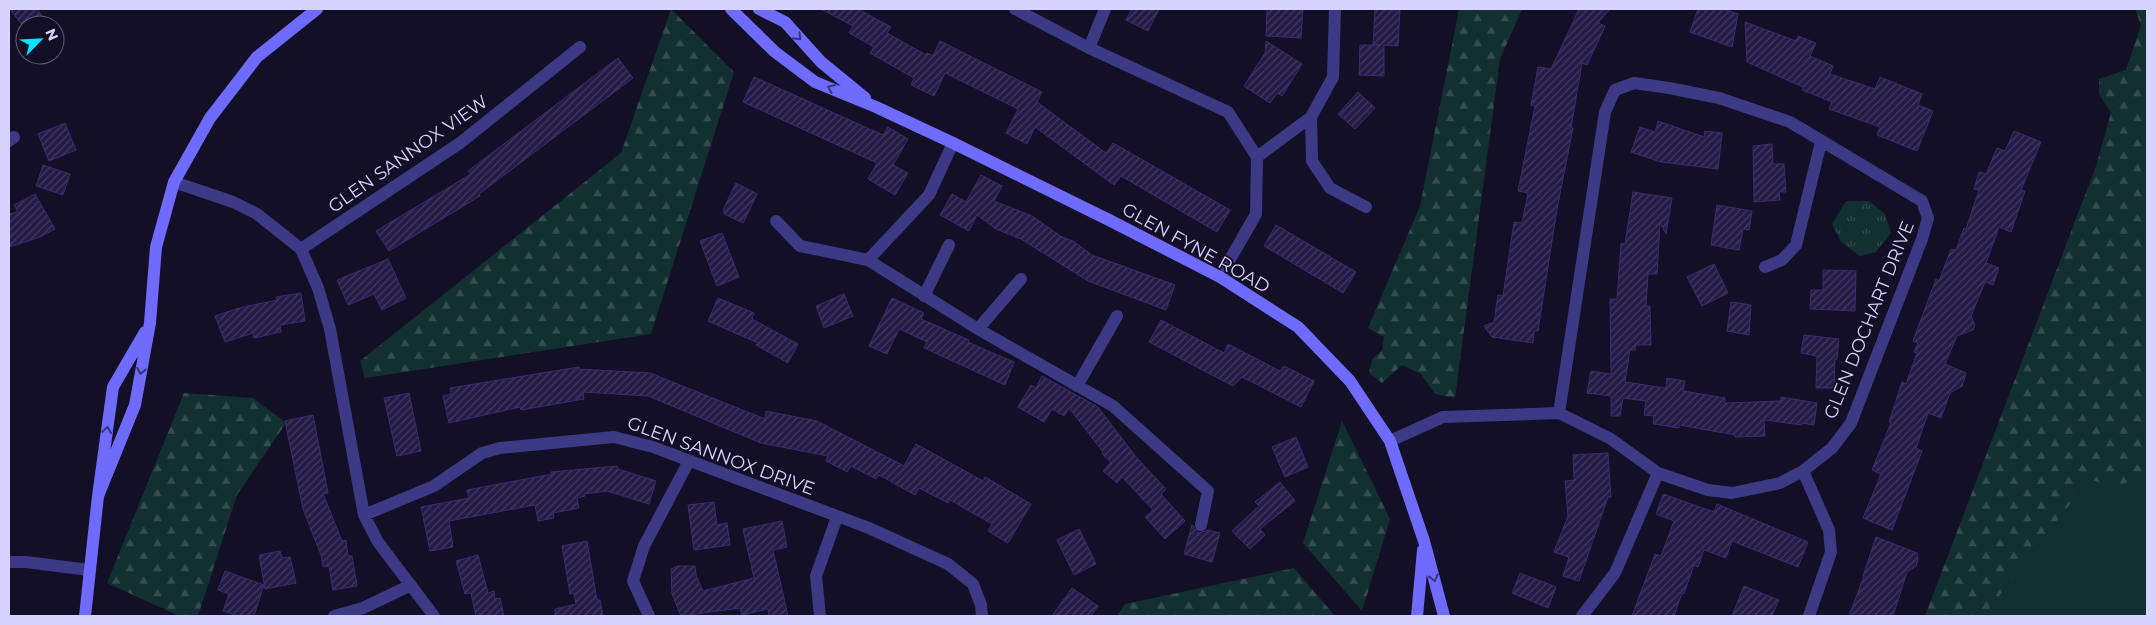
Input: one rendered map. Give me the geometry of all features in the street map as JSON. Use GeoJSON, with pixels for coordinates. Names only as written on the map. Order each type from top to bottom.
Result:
{"type":"FeatureCollection","features":[{"type":"Feature","properties":{"kind":"street"},"geometry":{"type":"LineString","coordinates":[[98,496],[135,405],[150,323],[156,247],[174,182],[210,118],[257,57],[318,9]]}},
{"type":"Feature","properties":{"kind":"street","name":"GLEN FYNE ROAD"},"geometry":{"type":"LineString","coordinates":[[731,9],[775,52],[815,82],[876,107],[954,143],[1220,278],[1298,327],[1350,381],[1390,441],[1424,540],[1444,616]]}},
{"type":"Feature","properties":{"kind":"street","name":"GLEN FYNE ROAD"},"geometry":{"type":"LineString","coordinates":[[759,9],[784,22],[821,62],[876,107]]}},
{"type":"Feature","properties":{"kind":"street"},"geometry":{"type":"LineString","coordinates":[[1015,9],[1088,48],[1228,112],[1257,157],[1256,214],[1220,278]]}},
{"type":"Feature","properties":{"kind":"street"},"geometry":{"type":"LineString","coordinates":[[1088,48],[1105,9]]}},
{"type":"Feature","properties":{"kind":"street"},"geometry":{"type":"LineString","coordinates":[[1257,157],[1312,117],[1333,77],[1336,9]]}},
{"type":"Feature","properties":{"kind":"street","name":"GLEN SANNOX VIEW"},"geometry":{"type":"LineString","coordinates":[[301,249],[460,143],[580,47]]}},
{"type":"Feature","properties":{"kind":"street","name":"GLEN DOCHART DRIVE"},"geometry":{"type":"LineString","coordinates":[[1390,441],[1443,417],[1559,413],[1611,439],[1658,472],[1708,490],[1732,494],[1780,483],[1803,470],[1832,448],[1851,423],[1922,239],[1928,218],[1922,201],[1790,122],[1719,98],[1634,83],[1615,90],[1606,112],[1559,413]]}},
{"type":"Feature","properties":{"kind":"street"},"geometry":{"type":"LineString","coordinates":[[1312,117],[1312,161],[1330,188],[1366,207]]}},
{"type":"Feature","properties":{"kind":"street"},"geometry":{"type":"LineString","coordinates":[[1765,267],[1782,260],[1796,245],[1821,142]]}},
{"type":"Feature","properties":{"kind":"street"},"geometry":{"type":"LineString","coordinates":[[868,260],[929,195],[954,143]]}},
{"type":"Feature","properties":{"kind":"street"},"geometry":{"type":"LineString","coordinates":[[174,182],[233,202],[257,214],[301,249],[318,288],[330,329],[364,515],[378,542],[434,616]]}},
{"type":"Feature","properties":{"kind":"street"},"geometry":{"type":"LineString","coordinates":[[776,221],[800,246],[868,260],[978,330],[1113,406],[1208,491],[1201,525]]}},
{"type":"Feature","properties":{"kind":"street"},"geometry":{"type":"LineString","coordinates":[[924,296],[949,245]]}},
{"type":"Feature","properties":{"kind":"street"},"geometry":{"type":"LineString","coordinates":[[978,330],[1021,279]]}},
{"type":"Feature","properties":{"kind":"street"},"geometry":{"type":"LineString","coordinates":[[1077,386],[1117,316]]}},
{"type":"Feature","properties":{"kind":"street"},"geometry":{"type":"LineString","coordinates":[[85,616],[98,496],[113,388],[150,323]]}},
{"type":"Feature","properties":{"kind":"street","name":"GLEN SANNOX DRIVE"},"geometry":{"type":"LineString","coordinates":[[364,515],[434,486],[482,453],[500,448],[614,437],[653,447],[869,528],[948,564],[973,584],[981,605],[982,616]]}},
{"type":"Feature","properties":{"kind":"street"},"geometry":{"type":"LineString","coordinates":[[649,616],[633,581],[644,546],[689,461]]}},
{"type":"Feature","properties":{"kind":"street"},"geometry":{"type":"LineString","coordinates":[[1803,470],[1828,530],[1831,552],[1809,616]]}},
{"type":"Feature","properties":{"kind":"street"},"geometry":{"type":"LineString","coordinates":[[1582,616],[1615,573],[1658,472]]}},
{"type":"Feature","properties":{"kind":"street"},"geometry":{"type":"LineString","coordinates":[[820,616],[816,576],[837,517]]}},
{"type":"Feature","properties":{"kind":"street","name":"GLEN FYNE ROAD"},"geometry":{"type":"LineString","coordinates":[[1416,616],[1424,540]]}},
{"type":"Feature","properties":{"kind":"street"},"geometry":{"type":"LineString","coordinates":[[9,562],[26,562],[90,570]]}},
{"type":"Feature","properties":{"kind":"street"},"geometry":{"type":"LineString","coordinates":[[334,616],[363,608],[411,585]]}},
{"type":"Feature","properties":{"kind":"green space"},"geometry":{"type":"Polygon","coordinates":[[[671,9],[734,72],[651,334],[365,378],[360,361],[621,153],[671,9]]]}},
{"type":"Feature","properties":{"kind":"green space"},"geometry":{"type":"Polygon","coordinates":[[[1459,9],[1522,9],[1500,59],[1455,398],[1435,394],[1421,374],[1402,365],[1382,383],[1369,373],[1373,358],[1382,350],[1384,337],[1368,328],[1420,206],[1459,9]]]}},
{"type":"Feature","properties":{"kind":"green space"},"geometry":{"type":"Polygon","coordinates":[[[2135,9],[2147,9],[2147,478],[2112,486],[2089,479],[1984,616],[1925,616],[2096,166],[2111,113],[2099,94],[2099,79],[2126,70],[2141,25],[2135,9]]]}},
{"type":"Feature","properties":{"kind":"green space"},"geometry":{"type":"Polygon","coordinates":[[[1846,201],[1869,201],[1885,214],[1891,233],[1876,252],[1860,256],[1841,242],[1832,224],[1846,201]]]}},
{"type":"Feature","properties":{"kind":"green space"},"geometry":{"type":"Polygon","coordinates":[[[2147,311],[2147,616],[1984,616],[2089,479],[2147,311]]]}},
{"type":"Feature","properties":{"kind":"green space"},"geometry":{"type":"Polygon","coordinates":[[[184,393],[253,398],[286,423],[237,495],[198,616],[179,616],[107,583],[184,393]]]}},
{"type":"Feature","properties":{"kind":"green space"},"geometry":{"type":"Polygon","coordinates":[[[1342,421],[1390,519],[1362,611],[1303,543],[1342,421]]]}},
{"type":"Feature","properties":{"kind":"green space"},"geometry":{"type":"Polygon","coordinates":[[[1294,568],[1335,616],[1117,616],[1125,604],[1294,568]]]}},
{"type":"Feature","properties":{"kind":"building"},"geometry":{"type":"Polygon","coordinates":[[[10,9],[37,9],[42,15],[15,15],[10,9]]]}},
{"type":"Feature","properties":{"kind":"building"},"geometry":{"type":"Polygon","coordinates":[[[821,9],[858,9],[891,27],[887,33],[926,55],[927,53],[933,56],[940,41],[1042,92],[1037,102],[1106,153],[1113,143],[1230,210],[1217,232],[1121,176],[1114,185],[1035,127],[1027,144],[1006,133],[1018,109],[945,73],[934,96],[911,85],[914,78],[870,53],[874,47],[849,33],[853,26],[821,9]]]}},
{"type":"Feature","properties":{"kind":"building"},"geometry":{"type":"Polygon","coordinates":[[[1132,9],[1159,9],[1148,31],[1126,20],[1132,9]]]}},
{"type":"Feature","properties":{"kind":"building"},"geometry":{"type":"Polygon","coordinates":[[[1267,9],[1303,9],[1301,38],[1266,36],[1267,9]]]}},
{"type":"Feature","properties":{"kind":"building"},"geometry":{"type":"Polygon","coordinates":[[[1375,9],[1400,9],[1398,46],[1384,45],[1384,76],[1359,75],[1360,45],[1373,45],[1375,9]]]}},
{"type":"Feature","properties":{"kind":"building"},"geometry":{"type":"Polygon","coordinates":[[[1579,9],[1610,9],[1598,23],[1605,26],[1587,65],[1582,63],[1571,128],[1573,128],[1557,209],[1538,331],[1534,331],[1533,343],[1492,337],[1484,326],[1494,322],[1498,295],[1503,296],[1514,222],[1522,223],[1528,193],[1518,191],[1535,106],[1531,105],[1538,67],[1551,69],[1579,9]]]}},
{"type":"Feature","properties":{"kind":"building"},"geometry":{"type":"Polygon","coordinates":[[[1698,9],[1723,9],[1738,14],[1732,47],[1690,32],[1698,9]]]}},
{"type":"Feature","properties":{"kind":"building"},"geometry":{"type":"Polygon","coordinates":[[[1745,22],[1796,41],[1798,36],[1816,43],[1810,56],[1833,66],[1830,74],[1875,89],[1880,77],[1922,94],[1918,105],[1933,111],[1917,151],[1877,135],[1880,127],[1829,109],[1832,102],[1802,90],[1803,87],[1747,62],[1745,22]]]}},
{"type":"Feature","properties":{"kind":"building"},"geometry":{"type":"Polygon","coordinates":[[[1266,41],[1302,64],[1282,96],[1277,93],[1270,103],[1244,86],[1265,53],[1266,41]]]}},
{"type":"Feature","properties":{"kind":"building"},"geometry":{"type":"Polygon","coordinates":[[[618,58],[633,78],[479,194],[480,196],[389,251],[376,231],[471,174],[468,171],[618,58]]]}},
{"type":"Feature","properties":{"kind":"building"},"geometry":{"type":"Polygon","coordinates":[[[754,77],[883,135],[888,127],[908,139],[893,165],[908,173],[895,195],[868,179],[877,163],[743,102],[754,77]]]}},
{"type":"Feature","properties":{"kind":"building"},"geometry":{"type":"Polygon","coordinates":[[[1358,92],[1375,108],[1355,129],[1338,114],[1358,92]]]}},
{"type":"Feature","properties":{"kind":"building"},"geometry":{"type":"Polygon","coordinates":[[[1658,121],[1704,137],[1705,131],[1722,133],[1718,169],[1661,162],[1631,152],[1640,127],[1655,132],[1658,121]]]}},
{"type":"Feature","properties":{"kind":"building"},"geometry":{"type":"Polygon","coordinates":[[[65,123],[76,150],[49,161],[38,134],[65,123]]]}},
{"type":"Feature","properties":{"kind":"building"},"geometry":{"type":"Polygon","coordinates":[[[2014,131],[2041,142],[2021,190],[2025,191],[2011,232],[1999,227],[1986,263],[1999,268],[1993,285],[1985,282],[1971,316],[1975,325],[1973,330],[1957,336],[1945,364],[1966,373],[1962,386],[1950,393],[1941,418],[1928,413],[1916,448],[1922,451],[1892,530],[1863,518],[1881,474],[1872,470],[1891,423],[1889,422],[1902,382],[1906,384],[1917,353],[1914,352],[1918,343],[1913,341],[1936,279],[1939,281],[1951,249],[1956,250],[1964,228],[1966,229],[1979,190],[1974,189],[1979,172],[1986,174],[1997,148],[2005,151],[2014,131]]]}},
{"type":"Feature","properties":{"kind":"building"},"geometry":{"type":"Polygon","coordinates":[[[1772,144],[1773,164],[1784,164],[1786,192],[1779,192],[1780,200],[1754,202],[1753,146],[1772,144]]]}},
{"type":"Feature","properties":{"kind":"building"},"geometry":{"type":"Polygon","coordinates":[[[43,165],[70,174],[63,195],[36,186],[43,165]]]}},
{"type":"Feature","properties":{"kind":"building"},"geometry":{"type":"Polygon","coordinates":[[[981,175],[1002,186],[994,201],[1032,216],[1092,255],[1175,285],[1166,310],[1088,281],[1021,239],[996,229],[977,215],[969,231],[940,215],[952,194],[966,202],[981,175]]]}},
{"type":"Feature","properties":{"kind":"building"},"geometry":{"type":"Polygon","coordinates":[[[736,183],[757,194],[743,223],[724,214],[724,208],[736,183]]]}},
{"type":"Feature","properties":{"kind":"building"},"geometry":{"type":"Polygon","coordinates":[[[1633,192],[1672,198],[1666,234],[1660,223],[1657,274],[1648,274],[1646,306],[1650,306],[1651,345],[1636,345],[1635,350],[1630,350],[1625,382],[1666,388],[1667,378],[1685,381],[1683,391],[1725,398],[1725,403],[1780,401],[1781,397],[1817,403],[1814,425],[1764,420],[1765,436],[1735,437],[1735,435],[1679,425],[1679,428],[1653,424],[1654,416],[1644,415],[1646,401],[1623,398],[1620,416],[1611,416],[1611,396],[1587,393],[1591,371],[1611,374],[1610,299],[1617,299],[1621,243],[1625,244],[1633,192]]]}},
{"type":"Feature","properties":{"kind":"building"},"geometry":{"type":"Polygon","coordinates":[[[35,194],[55,229],[40,237],[9,247],[9,214],[18,212],[14,205],[35,194]]]}},
{"type":"Feature","properties":{"kind":"building"},"geometry":{"type":"Polygon","coordinates":[[[1717,205],[1752,211],[1749,230],[1743,229],[1739,250],[1711,245],[1717,205]]]}},
{"type":"Feature","properties":{"kind":"building"},"geometry":{"type":"Polygon","coordinates":[[[1276,225],[1356,272],[1343,293],[1264,246],[1276,225]]]}},
{"type":"Feature","properties":{"kind":"building"},"geometry":{"type":"Polygon","coordinates":[[[722,233],[739,277],[717,286],[700,241],[722,233]]]}},
{"type":"Feature","properties":{"kind":"building"},"geometry":{"type":"Polygon","coordinates":[[[388,259],[406,298],[382,310],[374,294],[348,305],[337,280],[388,259]]]}},
{"type":"Feature","properties":{"kind":"building"},"geometry":{"type":"Polygon","coordinates":[[[1714,264],[1728,293],[1702,306],[1687,277],[1714,264]]]}},
{"type":"Feature","properties":{"kind":"building"},"geometry":{"type":"Polygon","coordinates":[[[1823,270],[1856,271],[1855,311],[1810,309],[1811,290],[1823,290],[1823,270]]]}},
{"type":"Feature","properties":{"kind":"building"},"geometry":{"type":"Polygon","coordinates":[[[301,293],[305,321],[280,325],[281,332],[254,338],[253,333],[225,342],[215,316],[239,308],[277,300],[276,297],[301,293]]]}},
{"type":"Feature","properties":{"kind":"building"},"geometry":{"type":"Polygon","coordinates":[[[844,294],[853,316],[824,328],[816,306],[844,294]]]}},
{"type":"Feature","properties":{"kind":"building"},"geometry":{"type":"Polygon","coordinates":[[[718,298],[754,313],[752,319],[798,344],[788,363],[756,345],[758,343],[708,321],[718,298]]]}},
{"type":"Feature","properties":{"kind":"building"},"geometry":{"type":"Polygon","coordinates":[[[892,298],[924,313],[921,319],[1014,362],[1005,385],[924,348],[927,342],[899,329],[887,354],[869,346],[892,298]]]}},
{"type":"Feature","properties":{"kind":"building"},"geometry":{"type":"Polygon","coordinates":[[[1731,302],[1751,305],[1749,335],[1727,331],[1731,302]]]}},
{"type":"Feature","properties":{"kind":"building"},"geometry":{"type":"Polygon","coordinates":[[[1161,320],[1224,353],[1228,344],[1280,371],[1284,366],[1314,381],[1301,407],[1242,377],[1233,386],[1149,342],[1161,320]]]}},
{"type":"Feature","properties":{"kind":"building"},"geometry":{"type":"Polygon","coordinates":[[[1804,335],[1839,339],[1837,359],[1835,359],[1834,388],[1816,388],[1817,356],[1801,353],[1804,335]]]}},
{"type":"Feature","properties":{"kind":"building"},"geometry":{"type":"Polygon","coordinates":[[[579,367],[579,369],[650,373],[765,419],[766,411],[817,421],[904,466],[916,444],[983,481],[985,477],[1031,504],[1008,543],[988,531],[992,524],[950,500],[948,503],[919,488],[915,495],[879,475],[876,479],[851,466],[847,472],[826,461],[828,456],[761,443],[648,396],[583,392],[584,399],[521,410],[520,407],[449,423],[443,396],[451,394],[450,388],[579,367]]]}},
{"type":"Feature","properties":{"kind":"building"},"geometry":{"type":"Polygon","coordinates":[[[1042,376],[1098,407],[1136,457],[1166,489],[1161,494],[1185,521],[1165,539],[1145,517],[1153,510],[1122,477],[1117,483],[1103,471],[1111,462],[1102,454],[1103,452],[1069,408],[1064,416],[1052,409],[1044,422],[1018,407],[1031,385],[1036,388],[1042,376]]]}},
{"type":"Feature","properties":{"kind":"building"},"geometry":{"type":"Polygon","coordinates":[[[409,393],[421,451],[397,456],[384,398],[409,393]]]}},
{"type":"Feature","properties":{"kind":"building"},"geometry":{"type":"Polygon","coordinates":[[[313,415],[328,493],[323,494],[342,541],[346,540],[348,556],[352,556],[357,586],[333,590],[329,566],[323,567],[321,555],[303,509],[285,421],[313,415]]]}},
{"type":"Feature","properties":{"kind":"building"},"geometry":{"type":"Polygon","coordinates":[[[1296,437],[1308,467],[1285,477],[1272,447],[1296,437]]]}},
{"type":"Feature","properties":{"kind":"building"},"geometry":{"type":"Polygon","coordinates":[[[1608,453],[1611,497],[1608,497],[1579,581],[1563,576],[1569,557],[1554,552],[1568,516],[1565,481],[1574,480],[1573,455],[1608,453]]]}},
{"type":"Feature","properties":{"kind":"building"},"geometry":{"type":"Polygon","coordinates":[[[617,466],[618,469],[656,481],[649,504],[607,491],[584,494],[585,496],[577,498],[579,508],[553,513],[554,518],[538,521],[535,505],[449,521],[453,547],[430,551],[421,507],[469,498],[467,490],[552,474],[551,472],[617,466]]]}},
{"type":"Feature","properties":{"kind":"building"},"geometry":{"type":"Polygon","coordinates":[[[1280,482],[1295,501],[1260,529],[1265,535],[1250,549],[1232,531],[1259,506],[1255,502],[1280,482]]]}},
{"type":"Feature","properties":{"kind":"building"},"geometry":{"type":"Polygon","coordinates":[[[1663,494],[1714,512],[1717,504],[1808,542],[1798,567],[1732,541],[1726,558],[1704,550],[1698,567],[1694,565],[1674,616],[1632,616],[1655,554],[1661,556],[1674,521],[1656,514],[1663,494]]]}},
{"type":"Feature","properties":{"kind":"building"},"geometry":{"type":"Polygon","coordinates":[[[714,502],[717,525],[727,523],[730,545],[694,550],[688,505],[714,502]]]}},
{"type":"Feature","properties":{"kind":"building"},"geometry":{"type":"Polygon","coordinates":[[[782,521],[787,547],[773,550],[788,616],[769,616],[768,609],[742,615],[740,608],[681,616],[672,594],[671,569],[677,566],[695,566],[696,575],[703,591],[754,578],[743,529],[782,521]]]}},
{"type":"Feature","properties":{"kind":"building"},"geometry":{"type":"Polygon","coordinates":[[[1192,525],[1199,533],[1208,530],[1220,533],[1212,562],[1184,554],[1192,525]]]}},
{"type":"Feature","properties":{"kind":"building"},"geometry":{"type":"Polygon","coordinates":[[[1079,529],[1096,564],[1074,575],[1057,540],[1079,529]]]}},
{"type":"Feature","properties":{"kind":"building"},"geometry":{"type":"Polygon","coordinates":[[[1876,537],[1917,553],[1916,566],[1907,572],[1893,616],[1849,616],[1864,576],[1876,537]]]}},
{"type":"Feature","properties":{"kind":"building"},"geometry":{"type":"Polygon","coordinates":[[[587,541],[597,600],[600,600],[603,616],[555,616],[555,609],[576,604],[574,593],[570,594],[562,546],[587,541]]]}},
{"type":"Feature","properties":{"kind":"building"},"geometry":{"type":"Polygon","coordinates":[[[280,551],[282,558],[290,557],[296,583],[265,589],[259,555],[280,551]]]}},
{"type":"Feature","properties":{"kind":"building"},"geometry":{"type":"Polygon","coordinates":[[[478,555],[488,593],[494,591],[495,599],[500,598],[504,616],[476,616],[471,593],[465,594],[456,561],[478,555]]]}},
{"type":"Feature","properties":{"kind":"building"},"geometry":{"type":"Polygon","coordinates":[[[225,571],[264,585],[254,616],[238,616],[223,611],[229,594],[218,590],[225,571]]]}},
{"type":"Feature","properties":{"kind":"building"},"geometry":{"type":"Polygon","coordinates":[[[1520,573],[1556,587],[1548,608],[1512,593],[1520,573]]]}},
{"type":"Feature","properties":{"kind":"building"},"geometry":{"type":"Polygon","coordinates":[[[1744,586],[1779,600],[1772,616],[1732,616],[1744,586]]]}},
{"type":"Feature","properties":{"kind":"building"},"geometry":{"type":"Polygon","coordinates":[[[1072,588],[1098,606],[1091,616],[1052,616],[1072,588]]]}}]}
